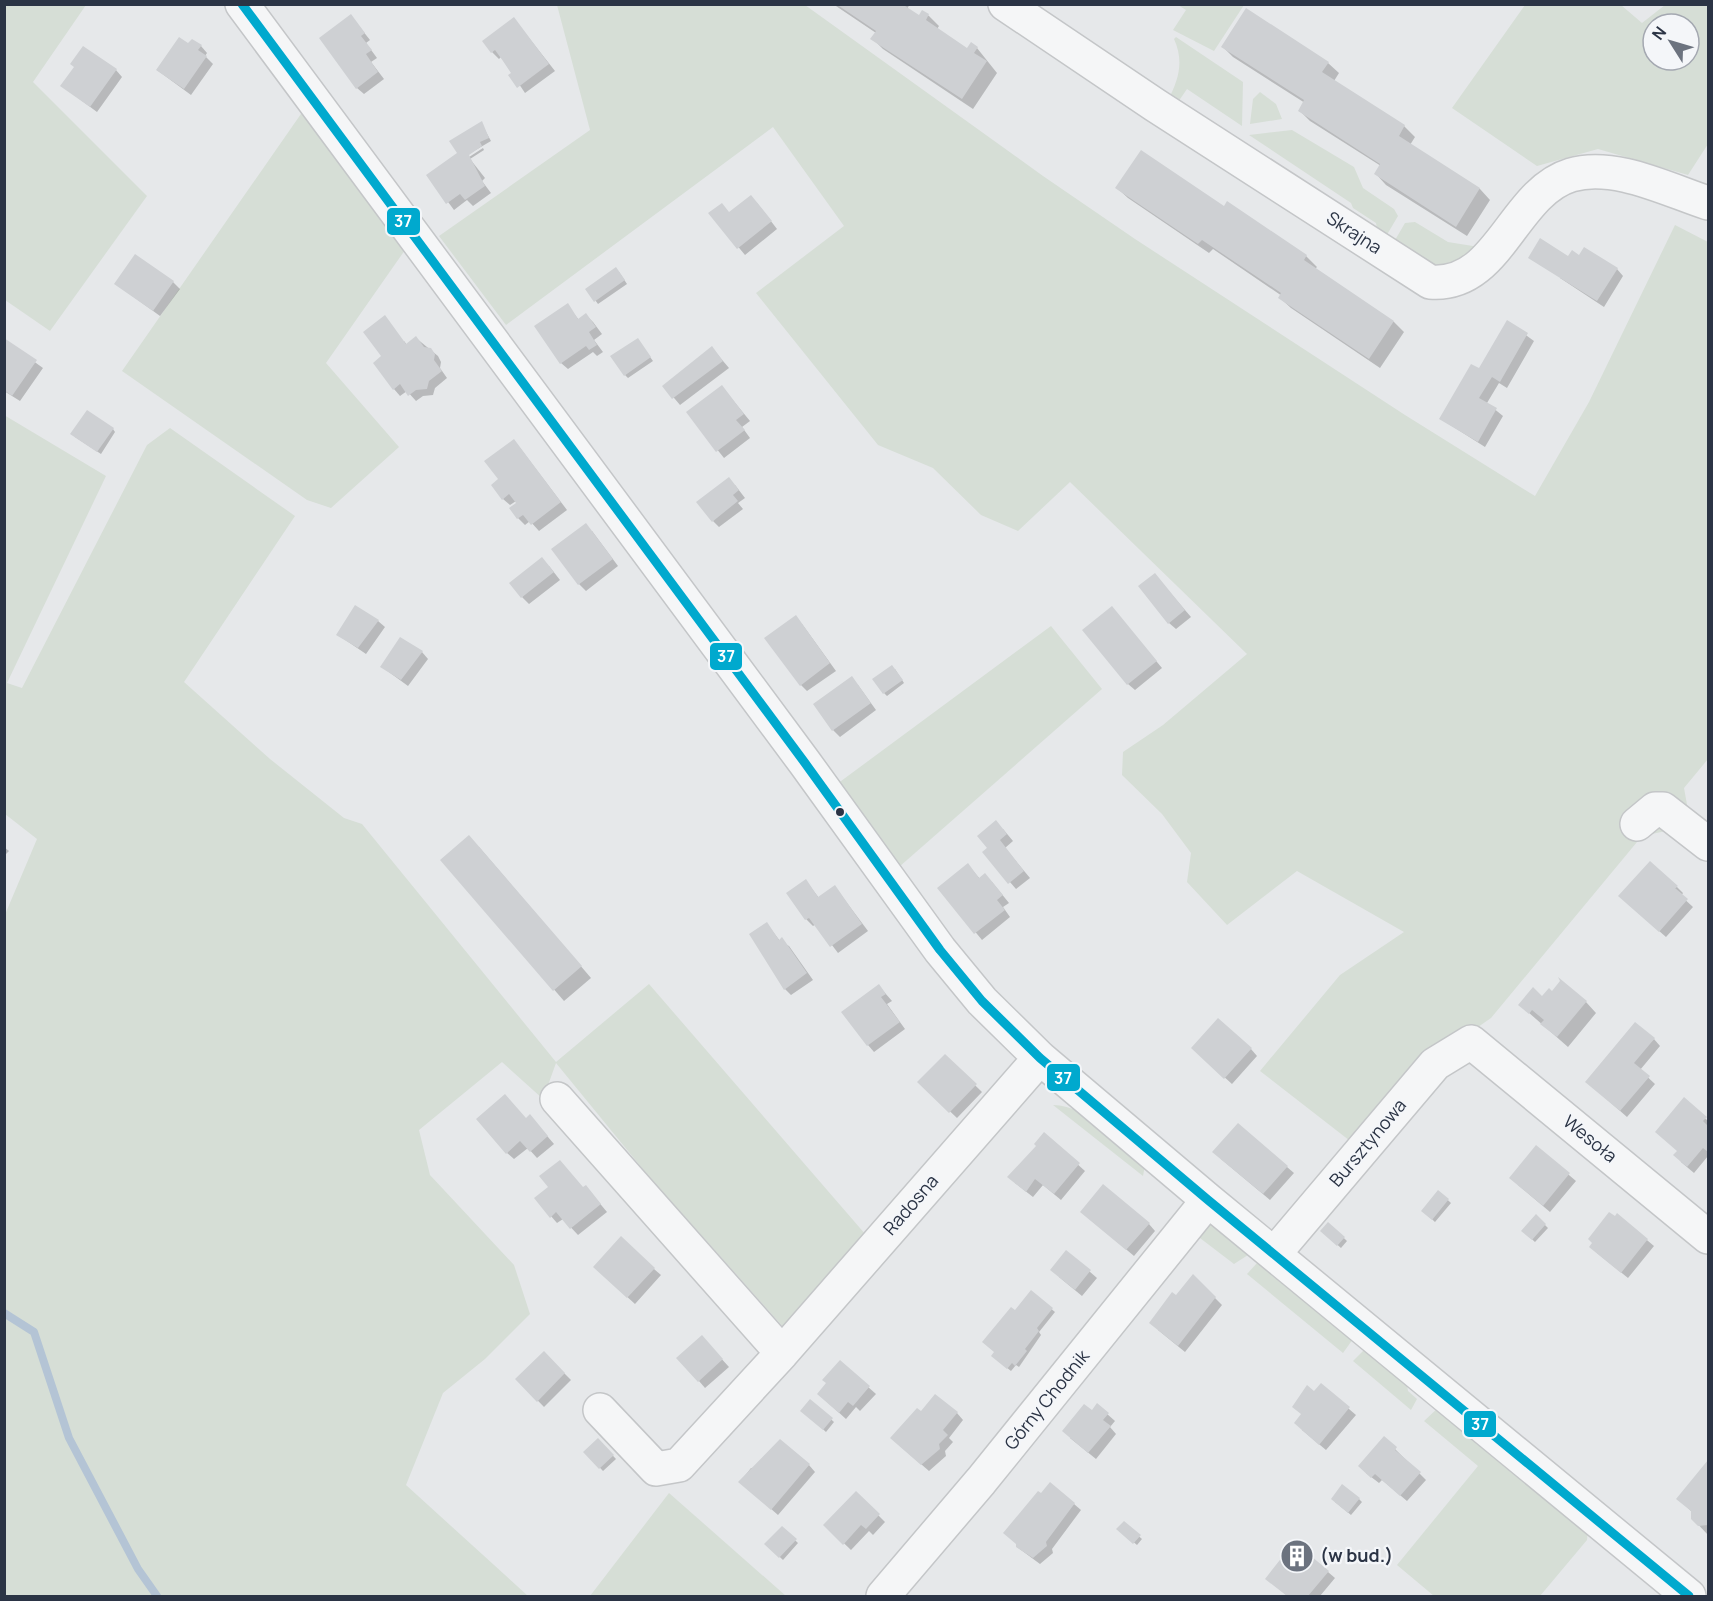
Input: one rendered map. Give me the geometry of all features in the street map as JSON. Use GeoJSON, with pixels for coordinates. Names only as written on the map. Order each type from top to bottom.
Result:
{"type":"FeatureCollection","features":[{"type":"Feature","properties":{"kind":"street"},"geometry":{"type":"LineString","coordinates":[[242,4],[798,753],[940,951],[982,1001],[1040,1058],[1208,1200],[1689,1596]]}},
{"type":"Feature","properties":{"kind":"street","name":"Skrajna"},"geometry":{"type":"LineString","coordinates":[[1005,4],[1155,105],[1430,282],[1453,281],[1475,269],[1549,186],[1571,175],[1594,173],[1619,175],[1708,203]]}},
{"type":"Feature","properties":{"kind":"street"},"geometry":{"type":"LineString","coordinates":[[1637,824],[1655,809],[1663,809],[1708,844]]}},
{"type":"Feature","properties":{"kind":"street","name":"Wesoła"},"geometry":{"type":"LineString","coordinates":[[1471,1042],[1708,1237]]}},
{"type":"Feature","properties":{"kind":"street","name":"Bursztynowa"},"geometry":{"type":"LineString","coordinates":[[1274,1254],[1435,1064],[1471,1042]]}},
{"type":"Feature","properties":{"kind":"street","name":"Radosna"},"geometry":{"type":"LineString","coordinates":[[600,1410],[656,1469],[680,1465],[782,1353],[1040,1058]]}},
{"type":"Feature","properties":{"kind":"street"},"geometry":{"type":"LineString","coordinates":[[557,1099],[782,1353]]}},
{"type":"Feature","properties":{"kind":"street","name":"Górny Chodnik"},"geometry":{"type":"LineString","coordinates":[[883,1596],[981,1481],[1208,1200]]}},
{"type":"Feature","properties":{"kind":"shaded area"},"geometry":{"type":"Polygon","coordinates":[[[4,5],[86,5],[33,82],[147,196],[50,331],[5,300],[4,5]]]}},
{"type":"Feature","properties":{"kind":"shaded area"},"geometry":{"type":"Polygon","coordinates":[[[557,5],[805,5],[1043,176],[1135,239],[1405,415],[1535,496],[1589,402],[1675,225],[1708,242],[1708,759],[1684,788],[1688,810],[1666,831],[1642,836],[1491,1018],[1468,1034],[1354,1144],[1260,1071],[1340,975],[1404,932],[1297,871],[1227,925],[1187,882],[1191,853],[1162,814],[1122,775],[1123,752],[1163,725],[1247,654],[1070,482],[1018,531],[981,515],[933,468],[878,445],[756,293],[844,226],[773,127],[506,325],[439,236],[590,130],[557,5]]]}},
{"type":"Feature","properties":{"kind":"shaded area"},"geometry":{"type":"Polygon","coordinates":[[[1178,5],[1244,5],[1214,51],[1173,30],[1186,10],[1178,5]]]}},
{"type":"Feature","properties":{"kind":"shaded area"},"geometry":{"type":"Polygon","coordinates":[[[1525,5],[1621,5],[1641,22],[1641,72],[1701,72],[1701,12],[1656,12],[1665,5],[1708,5],[1708,144],[1688,175],[1598,149],[1537,166],[1452,108],[1525,5]]]}},
{"type":"Feature","properties":{"kind":"shaded area"},"geometry":{"type":"Polygon","coordinates":[[[1176,37],[1243,82],[1242,126],[1187,89],[1176,105],[1168,100],[1179,70],[1179,55],[1174,39],[1176,37]]]}},
{"type":"Feature","properties":{"kind":"shaded area"},"geometry":{"type":"Polygon","coordinates":[[[1260,92],[1276,104],[1282,119],[1250,124],[1253,99],[1260,92]]]}},
{"type":"Feature","properties":{"kind":"shaded area"},"geometry":{"type":"Polygon","coordinates":[[[303,111],[405,250],[326,363],[399,447],[331,508],[307,500],[122,371],[303,111]]]}},
{"type":"Feature","properties":{"kind":"shaded area"},"geometry":{"type":"Polygon","coordinates":[[[1292,130],[1354,167],[1363,188],[1394,209],[1398,216],[1385,238],[1378,234],[1376,223],[1353,208],[1351,203],[1249,135],[1292,130]]]}},
{"type":"Feature","properties":{"kind":"shaded area"},"geometry":{"type":"Polygon","coordinates":[[[1415,222],[1448,242],[1479,247],[1455,262],[1436,265],[1391,247],[1405,223],[1415,222]]]}},
{"type":"Feature","properties":{"kind":"shaded area"},"geometry":{"type":"Polygon","coordinates":[[[4,415],[106,476],[7,683],[22,688],[147,445],[170,428],[295,516],[184,682],[270,759],[344,818],[362,824],[556,1062],[649,984],[866,1235],[785,1329],[646,1173],[556,1063],[543,1099],[502,1062],[419,1130],[430,1175],[514,1265],[530,1314],[485,1359],[443,1393],[406,1485],[528,1596],[5,1596],[4,917],[37,839],[5,814],[4,415]]]}},
{"type":"Feature","properties":{"kind":"shaded area"},"geometry":{"type":"Polygon","coordinates":[[[1051,626],[1102,689],[899,867],[837,784],[1051,626]]]}},
{"type":"Feature","properties":{"kind":"shaded area"},"geometry":{"type":"Polygon","coordinates":[[[1053,1105],[1079,1112],[1103,1127],[1145,1165],[1143,1176],[1053,1105]]]}},
{"type":"Feature","properties":{"kind":"shaded area"},"geometry":{"type":"Polygon","coordinates":[[[1204,1216],[1249,1249],[1248,1255],[1234,1264],[1196,1235],[1204,1216]]]}},
{"type":"Feature","properties":{"kind":"shaded area"},"geometry":{"type":"Polygon","coordinates":[[[1257,1263],[1266,1263],[1353,1339],[1343,1353],[1247,1274],[1257,1263]]]}},
{"type":"Feature","properties":{"kind":"shaded area"},"geometry":{"type":"Polygon","coordinates":[[[1365,1349],[1406,1379],[1408,1391],[1417,1399],[1411,1410],[1353,1361],[1365,1349]]]}},
{"type":"Feature","properties":{"kind":"shaded area"},"geometry":{"type":"Polygon","coordinates":[[[1439,1407],[1588,1530],[1587,1540],[1540,1596],[1434,1596],[1397,1565],[1478,1466],[1424,1421],[1439,1407]]]}},
{"type":"Feature","properties":{"kind":"shaded area"},"geometry":{"type":"Polygon","coordinates":[[[669,1493],[786,1596],[590,1596],[669,1493]]]}},
{"type":"Feature","properties":{"kind":"building"},"geometry":{"type":"Polygon","coordinates":[[[836,4],[902,4],[919,15],[922,10],[929,14],[926,20],[967,48],[971,42],[978,47],[974,53],[987,61],[962,99],[870,39],[876,31],[836,4]]]}},
{"type":"Feature","properties":{"kind":"building"},"geometry":{"type":"Polygon","coordinates":[[[1246,8],[1329,62],[1322,72],[1405,125],[1399,136],[1480,188],[1456,227],[1374,174],[1380,164],[1298,111],[1304,100],[1221,47],[1246,8]]]}},
{"type":"Feature","properties":{"kind":"building"},"geometry":{"type":"Polygon","coordinates":[[[351,14],[365,33],[361,36],[372,50],[366,54],[378,72],[356,89],[319,38],[351,14]]]}},
{"type":"Feature","properties":{"kind":"building"},"geometry":{"type":"Polygon","coordinates":[[[514,17],[549,64],[517,88],[508,75],[511,73],[495,50],[491,53],[482,41],[514,17]]]}},
{"type":"Feature","properties":{"kind":"building"},"geometry":{"type":"Polygon","coordinates":[[[179,37],[188,43],[192,39],[202,45],[198,50],[207,56],[184,89],[156,70],[179,37]]]}},
{"type":"Feature","properties":{"kind":"building"},"geometry":{"type":"Polygon","coordinates":[[[83,46],[117,69],[90,107],[60,86],[74,67],[70,64],[83,46]]]}},
{"type":"Feature","properties":{"kind":"building"},"geometry":{"type":"Polygon","coordinates":[[[482,121],[489,138],[480,142],[482,146],[469,155],[485,186],[465,200],[460,194],[446,204],[426,175],[457,153],[449,141],[482,121]]]}},
{"type":"Feature","properties":{"kind":"building"},"geometry":{"type":"Polygon","coordinates":[[[1141,150],[1224,206],[1227,201],[1307,255],[1304,260],[1394,321],[1369,359],[1278,298],[1281,293],[1202,240],[1198,244],[1115,188],[1141,150]]]}},
{"type":"Feature","properties":{"kind":"building"},"geometry":{"type":"Polygon","coordinates":[[[751,195],[772,221],[737,249],[708,213],[722,203],[729,212],[751,195]]]}},
{"type":"Feature","properties":{"kind":"building"},"geometry":{"type":"Polygon","coordinates":[[[1540,238],[1568,256],[1572,250],[1579,255],[1584,247],[1618,268],[1597,301],[1528,258],[1540,238]]]}},
{"type":"Feature","properties":{"kind":"building"},"geometry":{"type":"Polygon","coordinates":[[[135,254],[174,281],[153,311],[114,284],[135,254]]]}},
{"type":"Feature","properties":{"kind":"building"},"geometry":{"type":"Polygon","coordinates":[[[616,267],[625,280],[594,302],[585,289],[616,267]]]}},
{"type":"Feature","properties":{"kind":"building"},"geometry":{"type":"Polygon","coordinates":[[[568,303],[578,319],[586,313],[596,327],[589,332],[597,345],[589,350],[586,346],[560,364],[534,326],[568,303]]]}},
{"type":"Feature","properties":{"kind":"building"},"geometry":{"type":"Polygon","coordinates":[[[385,315],[406,344],[416,336],[424,347],[431,348],[435,354],[434,360],[442,371],[429,381],[427,389],[416,390],[408,396],[400,384],[393,390],[373,363],[381,356],[363,332],[385,315]]]}},
{"type":"Feature","properties":{"kind":"building"},"geometry":{"type":"Polygon","coordinates":[[[1507,320],[1528,333],[1500,382],[1492,377],[1479,398],[1497,408],[1478,442],[1439,419],[1471,364],[1479,368],[1507,320]]]}},
{"type":"Feature","properties":{"kind":"building"},"geometry":{"type":"Polygon","coordinates":[[[4,338],[37,360],[12,396],[4,390],[4,338]]]}},
{"type":"Feature","properties":{"kind":"building"},"geometry":{"type":"Polygon","coordinates":[[[638,338],[651,357],[624,376],[610,356],[638,338]]]}},
{"type":"Feature","properties":{"kind":"building"},"geometry":{"type":"Polygon","coordinates":[[[712,346],[723,361],[672,399],[662,386],[712,346]]]}},
{"type":"Feature","properties":{"kind":"building"},"geometry":{"type":"Polygon","coordinates":[[[722,385],[744,414],[736,420],[745,430],[716,452],[686,412],[722,385]]]}},
{"type":"Feature","properties":{"kind":"building"},"geometry":{"type":"Polygon","coordinates":[[[87,410],[114,428],[97,452],[70,434],[87,410]]]}},
{"type":"Feature","properties":{"kind":"building"},"geometry":{"type":"Polygon","coordinates":[[[514,439],[561,502],[531,525],[523,515],[517,519],[509,508],[516,503],[509,494],[502,500],[491,485],[498,479],[484,461],[514,439]]]}},
{"type":"Feature","properties":{"kind":"building"},"geometry":{"type":"Polygon","coordinates":[[[729,477],[739,490],[733,495],[738,501],[712,522],[696,502],[729,477]]]}},
{"type":"Feature","properties":{"kind":"building"},"geometry":{"type":"Polygon","coordinates":[[[586,523],[613,559],[578,585],[551,549],[586,523]]]}},
{"type":"Feature","properties":{"kind":"building"},"geometry":{"type":"Polygon","coordinates":[[[542,557],[554,572],[521,598],[509,583],[542,557]]]}},
{"type":"Feature","properties":{"kind":"building"},"geometry":{"type":"Polygon","coordinates":[[[1155,573],[1185,610],[1168,624],[1138,586],[1155,573]]]}},
{"type":"Feature","properties":{"kind":"building"},"geometry":{"type":"Polygon","coordinates":[[[355,605],[379,620],[358,648],[336,635],[355,605]]]}},
{"type":"Feature","properties":{"kind":"building"},"geometry":{"type":"Polygon","coordinates":[[[1112,606],[1157,661],[1127,685],[1082,630],[1112,606]]]}},
{"type":"Feature","properties":{"kind":"building"},"geometry":{"type":"Polygon","coordinates":[[[796,615],[830,663],[800,686],[764,638],[796,615]]]}},
{"type":"Feature","properties":{"kind":"building"},"geometry":{"type":"Polygon","coordinates":[[[400,637],[423,651],[401,680],[380,667],[400,637]]]}},
{"type":"Feature","properties":{"kind":"building"},"geometry":{"type":"Polygon","coordinates":[[[892,665],[903,680],[883,694],[872,679],[892,665]]]}},
{"type":"Feature","properties":{"kind":"building"},"geometry":{"type":"Polygon","coordinates":[[[852,676],[871,703],[832,731],[813,704],[852,676]]]}},
{"type":"Feature","properties":{"kind":"building"},"geometry":{"type":"Polygon","coordinates":[[[996,820],[1007,834],[1000,840],[1024,871],[1008,884],[982,852],[987,848],[977,836],[996,820]]]}},
{"type":"Feature","properties":{"kind":"building"},"geometry":{"type":"Polygon","coordinates":[[[469,835],[582,966],[553,991],[440,860],[469,835]]]}},
{"type":"Feature","properties":{"kind":"building"},"geometry":{"type":"Polygon","coordinates":[[[1650,861],[1678,886],[1675,888],[1688,899],[1659,932],[1618,896],[1650,861]]]}},
{"type":"Feature","properties":{"kind":"building"},"geometry":{"type":"Polygon","coordinates":[[[968,863],[979,878],[985,873],[1003,895],[997,900],[1005,910],[974,934],[937,888],[968,863]]]}},
{"type":"Feature","properties":{"kind":"building"},"geometry":{"type":"Polygon","coordinates":[[[806,879],[818,897],[835,885],[862,924],[830,947],[809,918],[805,920],[786,893],[806,879]]]}},
{"type":"Feature","properties":{"kind":"building"},"geometry":{"type":"Polygon","coordinates":[[[767,922],[779,940],[782,937],[807,973],[784,990],[749,934],[767,922]]]}},
{"type":"Feature","properties":{"kind":"building"},"geometry":{"type":"Polygon","coordinates":[[[1558,977],[1587,1001],[1557,1037],[1540,1024],[1544,1020],[1532,1010],[1529,1014],[1518,1005],[1533,987],[1542,996],[1549,988],[1552,991],[1560,981],[1558,977]]]}},
{"type":"Feature","properties":{"kind":"building"},"geometry":{"type":"Polygon","coordinates":[[[879,984],[886,994],[881,997],[900,1022],[867,1046],[841,1012],[879,984]]]}},
{"type":"Feature","properties":{"kind":"building"},"geometry":{"type":"Polygon","coordinates":[[[1218,1018],[1252,1048],[1224,1079],[1191,1048],[1218,1018]]]}},
{"type":"Feature","properties":{"kind":"building"},"geometry":{"type":"Polygon","coordinates":[[[1635,1022],[1655,1038],[1634,1063],[1650,1076],[1620,1111],[1585,1082],[1635,1022]]]}},
{"type":"Feature","properties":{"kind":"building"},"geometry":{"type":"Polygon","coordinates":[[[945,1054],[977,1084],[949,1113],[917,1082],[945,1054]]]}},
{"type":"Feature","properties":{"kind":"building"},"geometry":{"type":"Polygon","coordinates":[[[505,1094],[526,1118],[530,1114],[548,1136],[530,1152],[520,1141],[506,1154],[476,1119],[505,1094]]]}},
{"type":"Feature","properties":{"kind":"building"},"geometry":{"type":"Polygon","coordinates":[[[1684,1097],[1707,1117],[1703,1121],[1708,1126],[1708,1152],[1703,1148],[1687,1167],[1673,1155],[1677,1151],[1655,1132],[1684,1097]]]}},
{"type":"Feature","properties":{"kind":"building"},"geometry":{"type":"Polygon","coordinates":[[[1238,1123],[1288,1166],[1263,1194],[1212,1152],[1238,1123]]]}},
{"type":"Feature","properties":{"kind":"building"},"geometry":{"type":"Polygon","coordinates":[[[1044,1132],[1080,1163],[1054,1194],[1035,1179],[1026,1192],[1007,1177],[1036,1146],[1034,1144],[1044,1132]]]}},
{"type":"Feature","properties":{"kind":"building"},"geometry":{"type":"Polygon","coordinates":[[[1536,1145],[1570,1173],[1543,1206],[1509,1178],[1536,1145]]]}},
{"type":"Feature","properties":{"kind":"building"},"geometry":{"type":"Polygon","coordinates":[[[560,1160],[583,1187],[586,1185],[601,1204],[570,1229],[556,1212],[550,1218],[534,1198],[548,1187],[539,1176],[560,1160]]]}},
{"type":"Feature","properties":{"kind":"building"},"geometry":{"type":"Polygon","coordinates":[[[1103,1184],[1150,1223],[1126,1250],[1080,1212],[1103,1184]]]}},
{"type":"Feature","properties":{"kind":"building"},"geometry":{"type":"Polygon","coordinates":[[[1438,1190],[1449,1199],[1432,1220],[1421,1211],[1438,1190]]]}},
{"type":"Feature","properties":{"kind":"building"},"geometry":{"type":"Polygon","coordinates":[[[1609,1212],[1615,1216],[1617,1213],[1648,1239],[1621,1273],[1589,1247],[1592,1243],[1588,1239],[1609,1212]]]}},
{"type":"Feature","properties":{"kind":"building"},"geometry":{"type":"Polygon","coordinates":[[[1536,1214],[1546,1224],[1532,1240],[1521,1231],[1536,1214]]]}},
{"type":"Feature","properties":{"kind":"building"},"geometry":{"type":"Polygon","coordinates":[[[1328,1222],[1345,1237],[1337,1246],[1320,1231],[1328,1222]]]}},
{"type":"Feature","properties":{"kind":"building"},"geometry":{"type":"Polygon","coordinates":[[[621,1236],[655,1268],[627,1298],[593,1267],[621,1236]]]}},
{"type":"Feature","properties":{"kind":"building"},"geometry":{"type":"Polygon","coordinates":[[[1066,1250],[1091,1270],[1075,1290],[1050,1270],[1066,1250]]]}},
{"type":"Feature","properties":{"kind":"building"},"geometry":{"type":"Polygon","coordinates":[[[1193,1274],[1216,1297],[1178,1346],[1149,1323],[1172,1292],[1176,1295],[1193,1274]]]}},
{"type":"Feature","properties":{"kind":"building"},"geometry":{"type":"Polygon","coordinates":[[[1031,1290],[1053,1308],[1037,1328],[1039,1331],[1025,1349],[1027,1351],[1015,1366],[1012,1363],[1007,1369],[991,1356],[994,1352],[982,1342],[1011,1307],[1015,1310],[1031,1290]]]}},
{"type":"Feature","properties":{"kind":"building"},"geometry":{"type":"Polygon","coordinates":[[[702,1335],[723,1359],[698,1382],[676,1358],[702,1335]]]}},
{"type":"Feature","properties":{"kind":"building"},"geometry":{"type":"Polygon","coordinates":[[[544,1351],[565,1373],[537,1402],[515,1379],[544,1351]]]}},
{"type":"Feature","properties":{"kind":"building"},"geometry":{"type":"Polygon","coordinates":[[[840,1360],[870,1386],[853,1406],[848,1402],[839,1413],[817,1394],[826,1383],[822,1380],[840,1360]]]}},
{"type":"Feature","properties":{"kind":"building"},"geometry":{"type":"Polygon","coordinates":[[[1321,1383],[1350,1407],[1319,1445],[1294,1423],[1301,1414],[1292,1407],[1307,1385],[1314,1391],[1321,1383]]]}},
{"type":"Feature","properties":{"kind":"building"},"geometry":{"type":"Polygon","coordinates":[[[935,1394],[958,1412],[943,1430],[948,1435],[939,1444],[940,1449],[921,1465],[890,1438],[917,1408],[921,1411],[935,1394]]]}},
{"type":"Feature","properties":{"kind":"building"},"geometry":{"type":"Polygon","coordinates":[[[810,1399],[833,1418],[823,1430],[800,1411],[810,1399]]]}},
{"type":"Feature","properties":{"kind":"building"},"geometry":{"type":"Polygon","coordinates":[[[1097,1403],[1109,1413],[1103,1420],[1111,1426],[1088,1453],[1062,1431],[1084,1404],[1092,1410],[1097,1403]]]}},
{"type":"Feature","properties":{"kind":"building"},"geometry":{"type":"Polygon","coordinates":[[[1384,1436],[1397,1447],[1395,1450],[1421,1472],[1400,1496],[1375,1474],[1371,1478],[1358,1466],[1384,1436]]]}},
{"type":"Feature","properties":{"kind":"building"},"geometry":{"type":"Polygon","coordinates":[[[598,1438],[614,1455],[599,1469],[583,1452],[598,1438]]]}},
{"type":"Feature","properties":{"kind":"building"},"geometry":{"type":"Polygon","coordinates":[[[780,1439],[810,1464],[771,1510],[738,1482],[780,1439]]]}},
{"type":"Feature","properties":{"kind":"building"},"geometry":{"type":"Polygon","coordinates":[[[1708,1460],[1708,1525],[1698,1526],[1691,1519],[1691,1511],[1676,1499],[1708,1460]]]}},
{"type":"Feature","properties":{"kind":"building"},"geometry":{"type":"Polygon","coordinates":[[[1050,1482],[1075,1503],[1046,1542],[1047,1546],[1033,1558],[1016,1547],[1016,1544],[1003,1533],[1038,1491],[1041,1493],[1050,1482]]]}},
{"type":"Feature","properties":{"kind":"building"},"geometry":{"type":"Polygon","coordinates":[[[1342,1484],[1360,1498],[1348,1513],[1331,1499],[1342,1484]]]}},
{"type":"Feature","properties":{"kind":"building"},"geometry":{"type":"Polygon","coordinates":[[[856,1491],[880,1514],[866,1529],[861,1525],[843,1545],[823,1525],[856,1491]]]}},
{"type":"Feature","properties":{"kind":"building"},"geometry":{"type":"Polygon","coordinates":[[[1124,1521],[1141,1535],[1133,1544],[1116,1529],[1124,1521]]]}},
{"type":"Feature","properties":{"kind":"building"},"geometry":{"type":"Polygon","coordinates":[[[782,1526],[797,1539],[779,1558],[764,1544],[782,1526]]]}},
{"type":"Feature","properties":{"kind":"building","name":"(w bud.)"},"geometry":{"type":"Polygon","coordinates":[[[1294,1542],[1329,1571],[1308,1596],[1287,1596],[1265,1579],[1294,1542]]]}},
{"type":"Feature","properties":{"kind":"waterway"},"geometry":{"type":"LineString","coordinates":[[4,1313],[34,1332],[69,1438],[138,1569],[157,1596]]}},
{"type":"Feature","properties":{"kind":"transit line","name":"37"},"geometry":{"type":"LineString","coordinates":[[242,4],[805,763],[940,950],[982,1001],[1040,1058],[1208,1200],[1689,1596]]}},
{"type":"Feature","properties":{"kind":"place","name":"(w bud.)"},"geometry":{"type":"Point","coordinates":[1297,1556]}}]}
